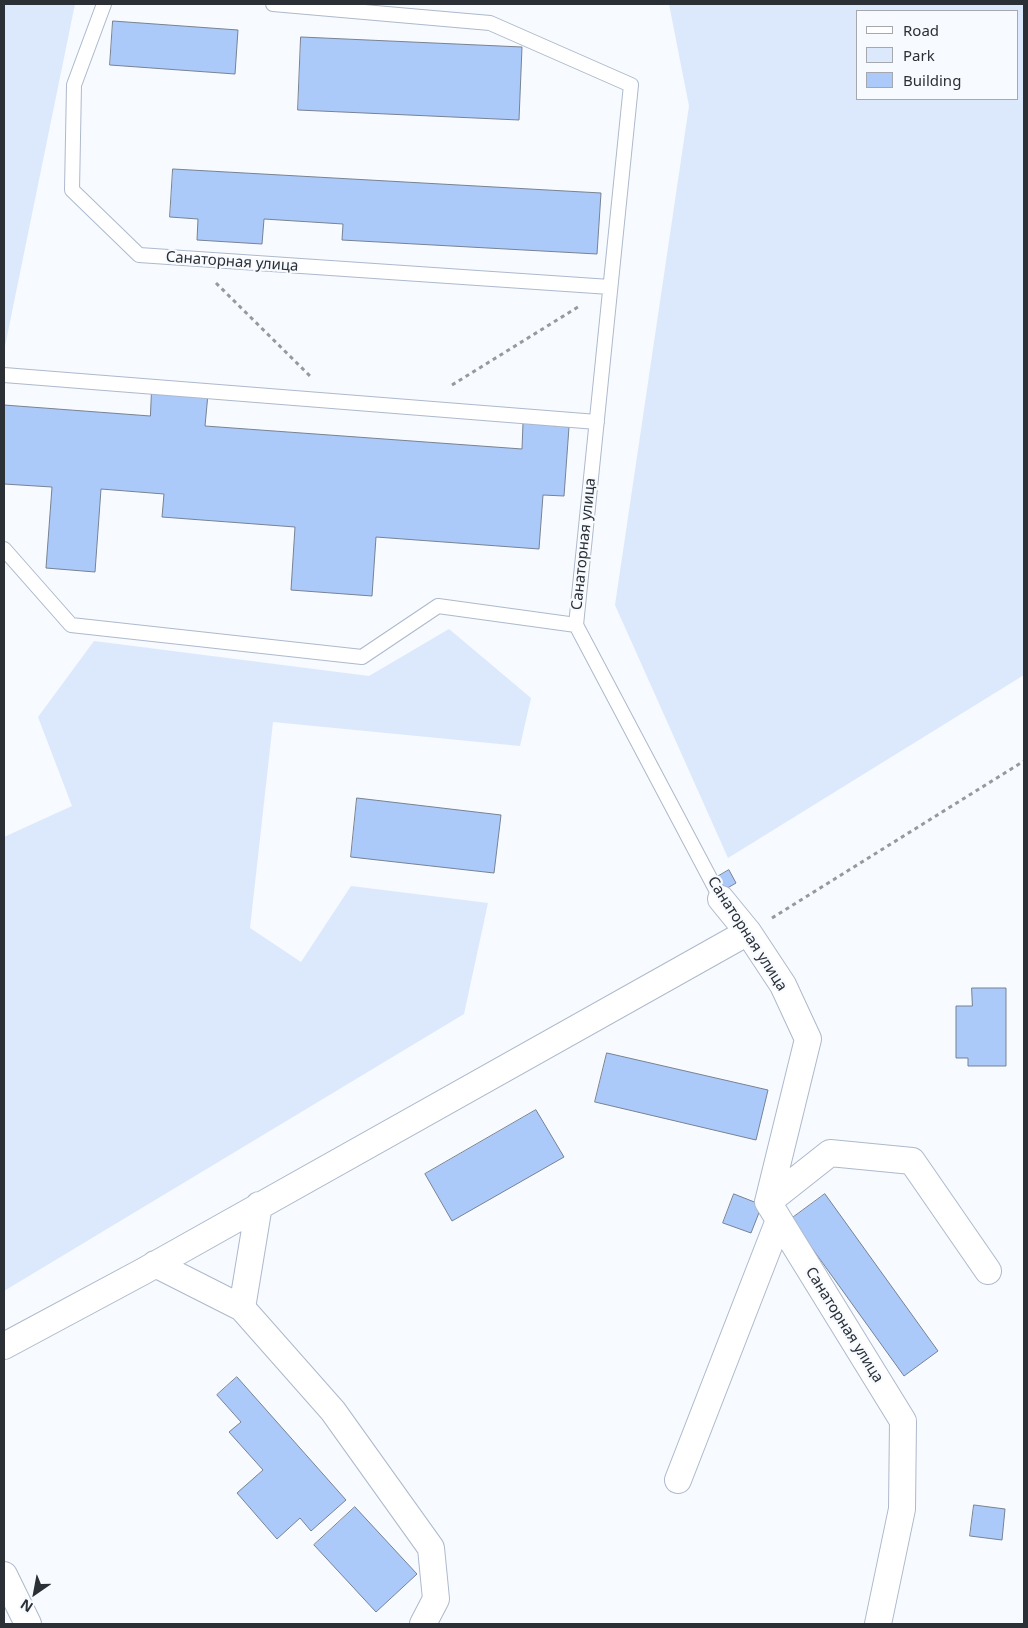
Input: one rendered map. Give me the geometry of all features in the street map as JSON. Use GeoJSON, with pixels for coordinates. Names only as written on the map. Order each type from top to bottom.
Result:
{"type":"FeatureCollection","features":[{"type":"Feature","properties":{"kind":"street","name":"Санаторная улица"},"geometry":{"type":"LineString","coordinates":[[721,899],[748,932],[783,985],[808,1039],[773,1211],[903,1421],[902,1510],[878,1624]]}},
{"type":"Feature","properties":{"kind":"street"},"geometry":{"type":"LineString","coordinates":[[4,1346],[155,1264],[748,932]]}},
{"type":"Feature","properties":{"kind":"street"},"geometry":{"type":"LineString","coordinates":[[678,1480],[773,1211],[830,1153],[912,1161],[988,1270]]}},
{"type":"Feature","properties":{"kind":"street"},"geometry":{"type":"LineString","coordinates":[[242,1308],[259,1205]]}},
{"type":"Feature","properties":{"kind":"street"},"geometry":{"type":"LineString","coordinates":[[155,1264],[242,1308],[333,1411],[431,1548],[436,1598],[423,1624]]}},
{"type":"Feature","properties":{"kind":"street"},"geometry":{"type":"LineString","coordinates":[[4,1575],[28,1624]]}},
{"type":"Feature","properties":{"kind":"lane","name":"Санаторная улица"},"geometry":{"type":"LineString","coordinates":[[104,4],[74,85],[72,190],[139,255],[610,287]]}},
{"type":"Feature","properties":{"kind":"lane","name":"Санаторная улица"},"geometry":{"type":"LineString","coordinates":[[273,4],[490,23],[631,85],[576,625],[721,899]]}},
{"type":"Feature","properties":{"kind":"lane"},"geometry":{"type":"LineString","coordinates":[[4,375],[597,422]]}},
{"type":"Feature","properties":{"kind":"lane"},"geometry":{"type":"LineString","coordinates":[[4,549],[72,625],[362,658],[438,606],[576,625]]}},
{"type":"Feature","properties":{"kind":"path"},"geometry":{"type":"LineString","coordinates":[[193,259],[335,401]]}},
{"type":"Feature","properties":{"kind":"path"},"geometry":{"type":"LineString","coordinates":[[452,385],[610,287]]}},
{"type":"Feature","properties":{"kind":"path"},"geometry":{"type":"LineString","coordinates":[[748,932],[1024,761]]}},
{"type":"Feature","properties":{"kind":"green space"},"geometry":{"type":"Polygon","coordinates":[[[4,4],[75,4],[4,351],[4,4]]]}},
{"type":"Feature","properties":{"kind":"green space"},"geometry":{"type":"Polygon","coordinates":[[[669,4],[1024,4],[1024,675],[728,858],[615,605],[689,106],[669,4]]]}},
{"type":"Feature","properties":{"kind":"green space"},"geometry":{"type":"Polygon","coordinates":[[[449,629],[531,698],[520,746],[273,722],[250,928],[301,962],[351,886],[488,903],[464,1014],[4,1291],[4,837],[72,806],[38,717],[94,641],[369,676],[449,629]]]}},
{"type":"Feature","properties":{"kind":"building"},"geometry":{"type":"Polygon","coordinates":[[[113,21],[238,30],[235,74],[110,65],[113,21]]]}},
{"type":"Feature","properties":{"kind":"building"},"geometry":{"type":"Polygon","coordinates":[[[301,37],[522,47],[519,120],[298,110],[301,37]]]}},
{"type":"Feature","properties":{"kind":"building"},"geometry":{"type":"Polygon","coordinates":[[[173,169],[601,193],[597,254],[342,240],[343,224],[264,219],[262,244],[197,240],[198,219],[170,217],[173,169]]]}},
{"type":"Feature","properties":{"kind":"building"},"geometry":{"type":"Polygon","coordinates":[[[152,389],[208,394],[205,426],[522,449],[523,423],[569,427],[564,496],[543,495],[539,549],[376,537],[372,596],[291,590],[295,527],[162,517],[164,494],[101,489],[95,572],[46,568],[52,487],[4,484],[4,405],[150,416],[152,389]]]}},
{"type":"Feature","properties":{"kind":"building"},"geometry":{"type":"Polygon","coordinates":[[[357,798],[501,815],[494,873],[351,857],[357,798]]]}},
{"type":"Feature","properties":{"kind":"building"},"geometry":{"type":"Polygon","coordinates":[[[729,870],[736,883],[724,890],[717,877],[729,870]]]}},
{"type":"Feature","properties":{"kind":"building"},"geometry":{"type":"Polygon","coordinates":[[[972,988],[1006,988],[1006,1066],[968,1066],[968,1058],[956,1058],[956,1006],[972,1006],[972,988]]]}},
{"type":"Feature","properties":{"kind":"building"},"geometry":{"type":"Polygon","coordinates":[[[607,1053],[768,1090],[756,1140],[595,1102],[607,1053]]]}},
{"type":"Feature","properties":{"kind":"building"},"geometry":{"type":"Polygon","coordinates":[[[536,1110],[564,1157],[452,1221],[425,1174],[536,1110]]]}},
{"type":"Feature","properties":{"kind":"building"},"geometry":{"type":"Polygon","coordinates":[[[734,1194],[762,1205],[751,1233],[723,1223],[734,1194]]]}},
{"type":"Feature","properties":{"kind":"building"},"geometry":{"type":"Polygon","coordinates":[[[825,1194],[938,1351],[904,1376],[791,1219],[825,1194]]]}},
{"type":"Feature","properties":{"kind":"building"},"geometry":{"type":"Polygon","coordinates":[[[237,1377],[346,1500],[311,1531],[300,1518],[277,1539],[237,1493],[263,1470],[229,1432],[241,1422],[217,1395],[237,1377]]]}},
{"type":"Feature","properties":{"kind":"building"},"geometry":{"type":"Polygon","coordinates":[[[974,1505],[1005,1509],[1002,1540],[970,1536],[974,1505]]]}},
{"type":"Feature","properties":{"kind":"building"},"geometry":{"type":"Polygon","coordinates":[[[355,1507],[417,1574],[376,1612],[314,1545],[355,1507]]]}}]}
